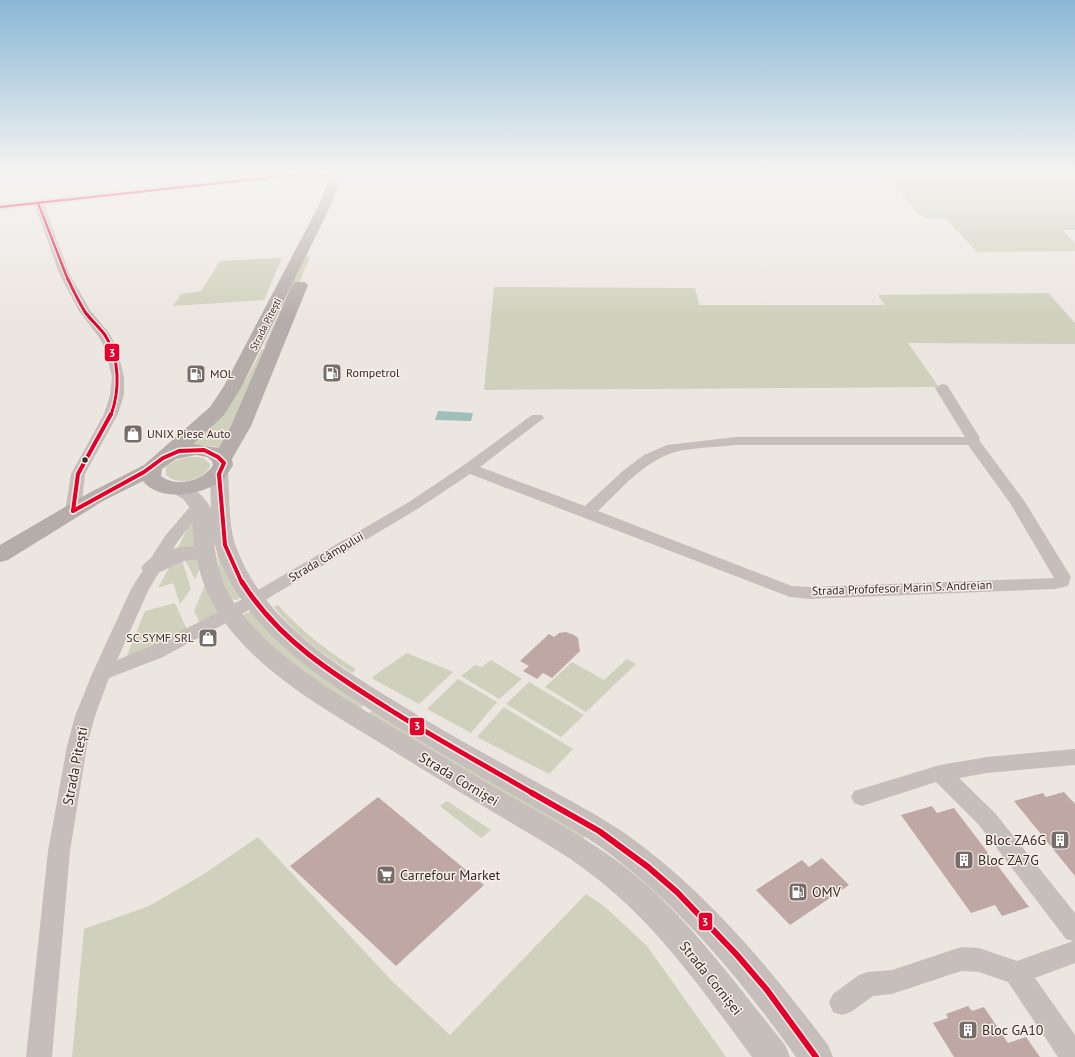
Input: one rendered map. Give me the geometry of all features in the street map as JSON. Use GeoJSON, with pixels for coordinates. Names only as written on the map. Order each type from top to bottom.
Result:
{"type":"FeatureCollection","features":[{"type":"Feature","properties":{"kind":"main road","name":"Strada Pitești"},"geometry":{"type":"LineString","coordinates":[[220,466],[241,426],[320,221]]}},
{"type":"Feature","properties":{"kind":"main road","name":"Strada Pitești"},"geometry":{"type":"LineString","coordinates":[[73,511],[108,490],[151,469],[155,464],[169,455],[205,423],[224,400],[324,221]]}},
{"type":"Feature","properties":{"kind":"main road"},"geometry":{"type":"LineString","coordinates":[[0,555],[73,511],[127,494],[200,485],[220,466],[215,453],[196,449],[169,455]]}},
{"type":"Feature","properties":{"kind":"main road"},"geometry":{"type":"LineString","coordinates":[[151,469],[151,479],[160,486],[173,488]]}},
{"type":"Feature","properties":{"kind":"street"},"geometry":{"type":"LineString","coordinates":[[46,221],[64,273],[86,312],[105,336],[111,348],[118,377],[117,395],[111,414],[78,474],[73,511]]}},
{"type":"Feature","properties":{"kind":"street","name":"Strada Profofesor Marin S. Andreian"},"geometry":{"type":"LineString","coordinates":[[469,468],[790,591],[810,593],[1062,582],[1063,577],[1017,502],[976,444],[971,441],[973,438],[942,388]]}},
{"type":"Feature","properties":{"kind":"street","name":"Strada Câmpului"},"geometry":{"type":"LineString","coordinates":[[101,674],[156,652],[254,600],[414,505],[469,468],[537,418]]}},
{"type":"Feature","properties":{"kind":"street"},"geometry":{"type":"LineString","coordinates":[[587,513],[630,473],[654,455],[667,449],[736,441],[971,441]]}},
{"type":"Feature","properties":{"kind":"street","name":"Strada Cornișei"},"geometry":{"type":"LineString","coordinates":[[220,466],[225,545],[242,583],[254,600],[293,643],[343,681],[616,843],[677,892],[720,938],[767,990],[816,1057]]}},
{"type":"Feature","properties":{"kind":"street"},"geometry":{"type":"LineString","coordinates":[[173,488],[190,495],[199,505]]}},
{"type":"Feature","properties":{"kind":"street","name":"Strada Cornișei"},"geometry":{"type":"LineString","coordinates":[[199,505],[203,519],[206,556],[214,586],[221,601],[242,629],[270,656],[303,683],[423,758],[559,837],[610,872],[640,898],[694,956],[773,1057]]}},
{"type":"Feature","properties":{"kind":"street","name":"Strada Pitești"},"geometry":{"type":"LineString","coordinates":[[39,1057],[59,851],[77,746],[85,716],[101,674],[140,589],[171,539],[199,505]]}},
{"type":"Feature","properties":{"kind":"street"},"geometry":{"type":"LineString","coordinates":[[152,568],[175,555],[194,552],[206,556]]}},
{"type":"Feature","properties":{"kind":"street"},"geometry":{"type":"LineString","coordinates":[[862,797],[940,772],[987,764],[1075,757]]}},
{"type":"Feature","properties":{"kind":"street"},"geometry":{"type":"LineString","coordinates":[[940,772],[987,818],[1075,931]]}},
{"type":"Feature","properties":{"kind":"street"},"geometry":{"type":"LineString","coordinates":[[694,956],[720,938]]}},
{"type":"Feature","properties":{"kind":"street"},"geometry":{"type":"LineString","coordinates":[[1017,973],[1075,952]]}},
{"type":"Feature","properties":{"kind":"street"},"geometry":{"type":"LineString","coordinates":[[842,1003],[868,984],[892,982],[961,959],[978,960],[1017,973],[1074,1057]]}},
{"type":"Feature","properties":{"kind":"green space"},"geometry":{"type":"Polygon","coordinates":[[[948,221],[1075,221],[1075,230],[1063,230],[1075,243],[1075,251],[977,252],[948,221]]]}},
{"type":"Feature","properties":{"kind":"green space"},"geometry":{"type":"Polygon","coordinates":[[[305,256],[310,257],[273,346],[264,346],[305,256]]]}},
{"type":"Feature","properties":{"kind":"green space"},"geometry":{"type":"Polygon","coordinates":[[[282,258],[264,300],[173,306],[181,294],[201,291],[220,261],[282,258]]]}},
{"type":"Feature","properties":{"kind":"green space"},"geometry":{"type":"Polygon","coordinates":[[[494,287],[695,288],[699,305],[885,305],[878,295],[1048,293],[1075,323],[1075,344],[908,343],[939,387],[484,390],[494,287]]]}},
{"type":"Feature","properties":{"kind":"green space"},"geometry":{"type":"Polygon","coordinates":[[[262,349],[271,349],[222,450],[214,446],[189,445],[212,423],[231,401],[255,364],[262,349]]]}},
{"type":"Feature","properties":{"kind":"green space"},"geometry":{"type":"Polygon","coordinates":[[[184,458],[203,458],[210,464],[210,467],[196,479],[183,481],[166,475],[166,467],[173,462],[184,458]]]}},
{"type":"Feature","properties":{"kind":"green space"},"geometry":{"type":"Polygon","coordinates":[[[193,523],[196,549],[177,549],[190,524],[193,523]]]}},
{"type":"Feature","properties":{"kind":"green space"},"geometry":{"type":"Polygon","coordinates":[[[214,532],[242,595],[237,600],[230,599],[218,571],[219,566],[214,532]]]}},
{"type":"Feature","properties":{"kind":"green space"},"geometry":{"type":"Polygon","coordinates":[[[197,557],[201,566],[195,579],[185,560],[197,557]]]}},
{"type":"Feature","properties":{"kind":"green space"},"geometry":{"type":"Polygon","coordinates":[[[182,560],[191,589],[180,604],[173,583],[158,588],[171,564],[182,560]]]}},
{"type":"Feature","properties":{"kind":"green space"},"geometry":{"type":"Polygon","coordinates":[[[205,585],[221,613],[200,623],[194,611],[205,585]]]}},
{"type":"Feature","properties":{"kind":"green space"},"geometry":{"type":"Polygon","coordinates":[[[175,603],[188,632],[126,658],[145,611],[175,603]]]}},
{"type":"Feature","properties":{"kind":"green space"},"geometry":{"type":"Polygon","coordinates":[[[278,605],[296,624],[315,640],[356,669],[352,673],[300,635],[274,607],[278,605]]]}},
{"type":"Feature","properties":{"kind":"green space"},"geometry":{"type":"Polygon","coordinates":[[[251,611],[266,629],[366,702],[359,710],[304,675],[258,633],[244,617],[244,614],[251,611]]]}},
{"type":"Feature","properties":{"kind":"green space"},"geometry":{"type":"Polygon","coordinates":[[[407,653],[453,672],[419,704],[373,679],[372,677],[407,653]]]}},
{"type":"Feature","properties":{"kind":"green space"},"geometry":{"type":"Polygon","coordinates":[[[627,659],[636,664],[586,712],[545,687],[572,662],[604,680],[627,659]]]}},
{"type":"Feature","properties":{"kind":"green space"},"geometry":{"type":"Polygon","coordinates":[[[491,660],[522,679],[499,699],[461,676],[475,665],[482,667],[491,660]]]}},
{"type":"Feature","properties":{"kind":"green space"},"geometry":{"type":"Polygon","coordinates":[[[458,679],[497,702],[471,733],[427,709],[458,679]]]}},
{"type":"Feature","properties":{"kind":"green space"},"geometry":{"type":"Polygon","coordinates":[[[529,682],[584,715],[561,737],[506,704],[529,682]]]}},
{"type":"Feature","properties":{"kind":"green space"},"geometry":{"type":"Polygon","coordinates":[[[504,707],[573,749],[549,774],[477,737],[504,707]]]}},
{"type":"Feature","properties":{"kind":"green space"},"geometry":{"type":"Polygon","coordinates":[[[375,708],[586,835],[581,841],[368,714],[375,708]]]}},
{"type":"Feature","properties":{"kind":"green space"},"geometry":{"type":"Polygon","coordinates":[[[447,801],[491,830],[481,838],[440,806],[447,801]]]}},
{"type":"Feature","properties":{"kind":"green space"},"geometry":{"type":"Polygon","coordinates":[[[258,837],[392,981],[450,1035],[586,894],[604,906],[647,946],[726,1057],[72,1057],[84,929],[149,906],[204,874],[258,837]]]}},
{"type":"Feature","properties":{"kind":"water"},"geometry":{"type":"Polygon","coordinates":[[[438,411],[473,413],[471,421],[435,420],[438,411]]]}},
{"type":"Feature","properties":{"kind":"building","name":"MOL"},"geometry":{"type":"Polygon","coordinates":[[[206,367],[200,381],[186,382],[193,368],[206,367]]]}},
{"type":"Feature","properties":{"kind":"building"},"geometry":{"type":"Polygon","coordinates":[[[566,632],[578,638],[580,651],[552,678],[543,673],[537,679],[523,671],[529,666],[520,661],[549,634],[554,637],[559,633],[566,632]]]}},
{"type":"Feature","properties":{"kind":"building","name":"Bloc ZA6G"},"geometry":{"type":"Polygon","coordinates":[[[1064,792],[1075,804],[1075,876],[1014,801],[1043,793],[1046,797],[1064,792]]]}},
{"type":"Feature","properties":{"kind":"building","name":"Carrefour Market"},"geometry":{"type":"Polygon","coordinates":[[[378,797],[484,885],[396,966],[290,866],[378,797]]]}},
{"type":"Feature","properties":{"kind":"building","name":"Bloc ZA7G"},"geometry":{"type":"Polygon","coordinates":[[[932,806],[937,813],[954,808],[1029,907],[1002,916],[995,905],[971,913],[901,815],[932,806]]]}},
{"type":"Feature","properties":{"kind":"building","name":"OMV"},"geometry":{"type":"Polygon","coordinates":[[[822,858],[849,885],[790,925],[756,890],[802,860],[809,867],[822,858]]]}},
{"type":"Feature","properties":{"kind":"building","name":"Bloc GA10"},"geometry":{"type":"Polygon","coordinates":[[[968,1006],[972,1011],[984,1007],[1008,1043],[1026,1037],[1040,1057],[954,1057],[933,1023],[948,1018],[946,1014],[968,1006]]]}},
{"type":"Feature","properties":{"kind":"transit line","name":"3"},"geometry":{"type":"LineString","coordinates":[[45,221],[64,273],[85,311],[105,336],[111,348],[118,377],[117,395],[111,414],[78,474],[73,511]]}},
{"type":"Feature","properties":{"kind":"transit line","name":"3"},"geometry":{"type":"LineString","coordinates":[[73,511],[144,472],[163,458],[179,451],[187,449],[204,450],[211,452],[218,457],[224,463],[219,474],[225,545],[242,583],[259,607],[293,643],[343,681],[456,750],[599,831],[648,867],[677,892],[737,955],[767,990],[816,1057]]}},
{"type":"Feature","properties":{"kind":"place","name":"Rompetrol"},"geometry":{"type":"Point","coordinates":[332,373]}},
{"type":"Feature","properties":{"kind":"place","name":"MOL"},"geometry":{"type":"Point","coordinates":[196,374]}},
{"type":"Feature","properties":{"kind":"place","name":"UNIX Piese Auto"},"geometry":{"type":"Point","coordinates":[133,434]}},
{"type":"Feature","properties":{"kind":"place","name":"SC SYMF SRL"},"geometry":{"type":"Point","coordinates":[208,638]}},
{"type":"Feature","properties":{"kind":"place","name":"Bloc ZA6G"},"geometry":{"type":"Point","coordinates":[1060,840]}},
{"type":"Feature","properties":{"kind":"place","name":"Bloc ZA7G"},"geometry":{"type":"Point","coordinates":[964,860]}},
{"type":"Feature","properties":{"kind":"place","name":"Carrefour Market"},"geometry":{"type":"Point","coordinates":[386,875]}},
{"type":"Feature","properties":{"kind":"place","name":"OMV"},"geometry":{"type":"Point","coordinates":[798,892]}},
{"type":"Feature","properties":{"kind":"place","name":"Bloc GA10"},"geometry":{"type":"Point","coordinates":[968,1030]}}]}
